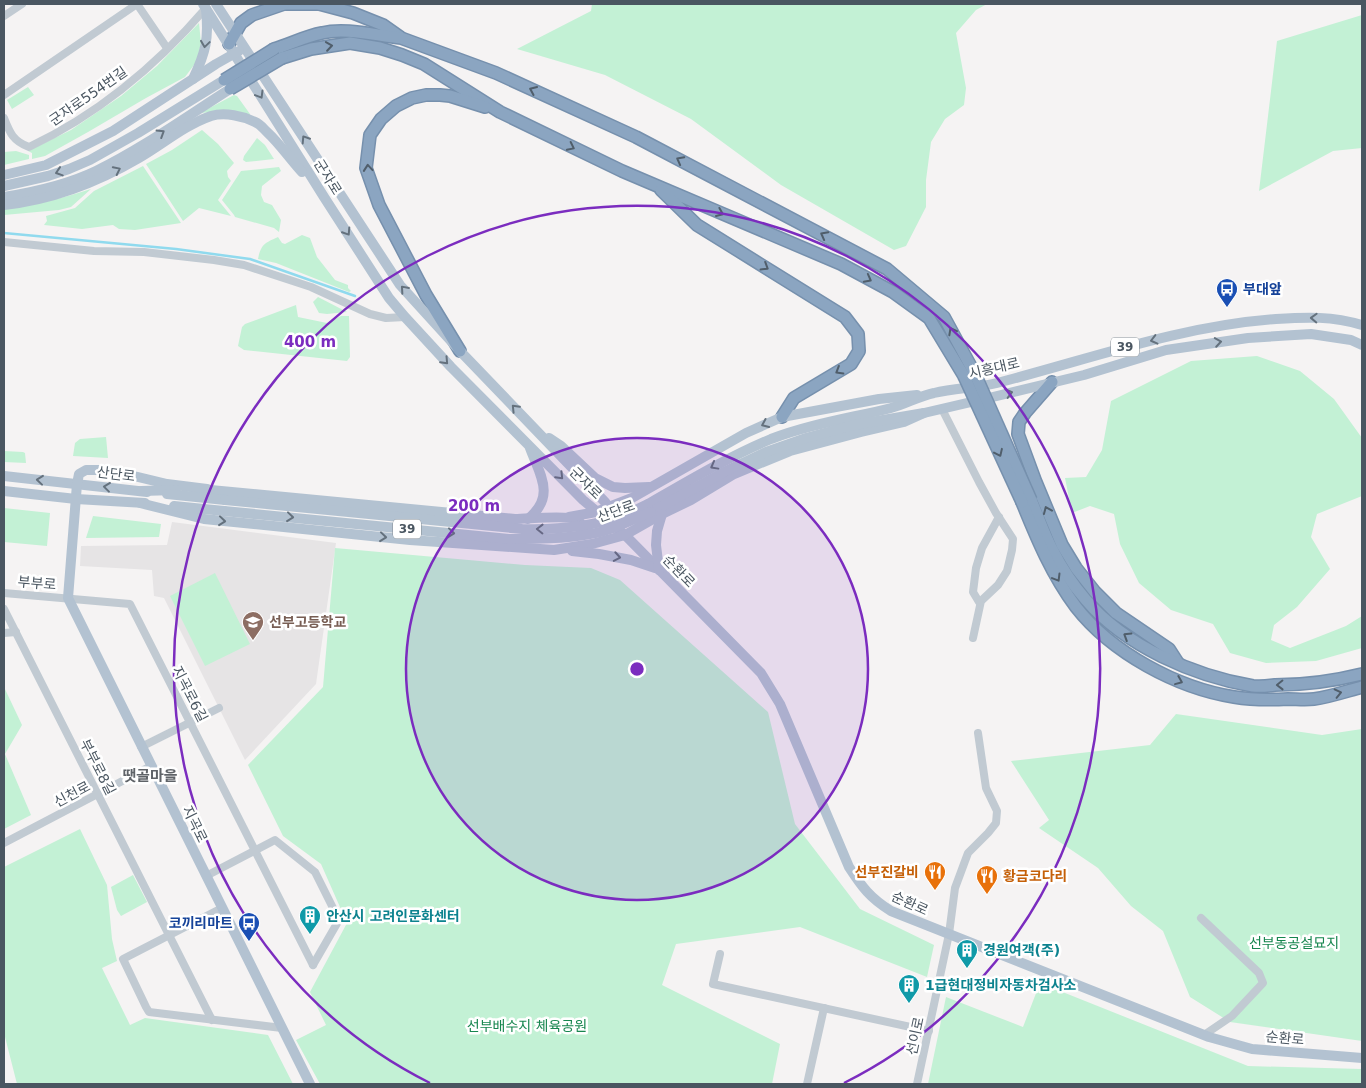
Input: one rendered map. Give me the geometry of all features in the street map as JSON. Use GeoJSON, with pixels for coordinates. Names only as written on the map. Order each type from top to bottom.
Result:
{"type":"FeatureCollection","features":[{"type":"Feature","properties":{"kind":"highway"},"geometry":{"type":"LineString","coordinates":[[232,48],[235,33],[241,23],[252,15],[285,4],[320,4],[353,13],[383,25],[401,38],[496,73],[636,137],[888,269],[944,317],[1026,501],[1052,549],[1067,575],[1086,600],[1114,628],[1144,647],[1178,663],[1209,675],[1254,686],[1298,685],[1362,674]]}},
{"type":"Feature","properties":{"kind":"highway"},"geometry":{"type":"LineString","coordinates":[[227,84],[274,49],[324,32],[362,32],[401,38]]}},
{"type":"Feature","properties":{"kind":"highway"},"geometry":{"type":"LineString","coordinates":[[227,84],[282,58],[311,49],[350,43],[380,48],[402,55],[424,64],[500,112],[622,171],[840,264],[893,292],[929,318],[969,375]]}},
{"type":"Feature","properties":{"kind":"highway"},"geometry":{"type":"LineString","coordinates":[[460,351],[426,295],[379,205],[366,168],[370,135],[381,119],[396,106],[412,98],[426,95],[450,96],[500,112]]}},
{"type":"Feature","properties":{"kind":"highway"},"geometry":{"type":"LineString","coordinates":[[656,186],[697,225],[845,317],[858,334],[859,351],[851,364],[794,398],[782,417]]}},
{"type":"Feature","properties":{"kind":"highway"},"geometry":{"type":"LineString","coordinates":[[1052,382],[1018,422],[1018,434],[1062,545],[1076,568],[1095,592],[1116,613],[1169,648],[1178,663]]}},
{"type":"Feature","properties":{"kind":"highway"},"geometry":{"type":"LineString","coordinates":[[1026,501],[1037,539],[1057,578],[1077,608],[1105,637],[1138,660],[1168,676],[1201,690],[1235,697],[1268,700],[1314,699],[1362,687]]}},
{"type":"Feature","properties":{"kind":"main road","name":"군자로"},"geometry":{"type":"LineString","coordinates":[[208,5],[235,33],[400,286],[609,507],[625,535]]}},
{"type":"Feature","properties":{"kind":"main road","name":"군자로"},"geometry":{"type":"LineString","coordinates":[[208,5],[232,48],[324,197],[389,298],[451,367],[596,512],[625,535]]}},
{"type":"Feature","properties":{"kind":"main road"},"geometry":{"type":"LineString","coordinates":[[193,79],[206,47],[208,5]]}},
{"type":"Feature","properties":{"kind":"main road"},"geometry":{"type":"LineString","coordinates":[[4,175],[46,166],[114,131],[193,79],[232,48],[244,48]]}},
{"type":"Feature","properties":{"kind":"main road"},"geometry":{"type":"LineString","coordinates":[[4,186],[48,176],[90,160],[227,84]]}},
{"type":"Feature","properties":{"kind":"main road"},"geometry":{"type":"LineString","coordinates":[[4,197],[54,187],[95,171],[143,144],[227,84]]}},
{"type":"Feature","properties":{"kind":"main road"},"geometry":{"type":"LineString","coordinates":[[4,205],[53,195],[89,183],[139,158],[201,120],[220,115],[240,116],[258,123],[279,143],[324,197]]}},
{"type":"Feature","properties":{"kind":"main road","name":"시흥대로"},"geometry":{"type":"LineString","coordinates":[[893,412],[933,393],[995,383],[1188,332],[1249,321],[1313,317],[1349,321],[1362,325]]}},
{"type":"Feature","properties":{"kind":"main road","name":"시흥대로"},"geometry":{"type":"LineString","coordinates":[[653,510],[723,461],[800,428],[893,412],[924,412],[1084,375],[1166,350],[1248,338],[1311,334],[1352,340],[1362,346]]}},
{"type":"Feature","properties":{"kind":"main road"},"geometry":{"type":"LineString","coordinates":[[68,598],[77,484],[79,474],[86,470],[106,470],[167,484],[206,489],[362,505],[515,519],[566,517],[596,512],[632,498],[746,432],[782,417],[879,399],[933,393]]}},
{"type":"Feature","properties":{"kind":"main road"},"geometry":{"type":"LineString","coordinates":[[551,549],[592,544],[625,535],[653,510],[691,500],[734,474],[790,451],[904,422],[924,412]]}},
{"type":"Feature","properties":{"kind":"main road"},"geometry":{"type":"LineString","coordinates":[[534,428],[561,446],[595,478],[613,487],[651,488]]}},
{"type":"Feature","properties":{"kind":"main road"},"geometry":{"type":"LineString","coordinates":[[528,519],[541,506],[544,494],[541,474],[529,445]]}},
{"type":"Feature","properties":{"kind":"main road","name":"산단로"},"geometry":{"type":"LineString","coordinates":[[4,476],[522,529],[590,530]]}},
{"type":"Feature","properties":{"kind":"main road"},"geometry":{"type":"LineString","coordinates":[[574,490],[579,492],[584,490],[586,486],[584,480]]}},
{"type":"Feature","properties":{"kind":"main road"},"geometry":{"type":"LineString","coordinates":[[651,488],[643,496],[642,502],[644,509],[649,515],[656,516],[653,510]]}},
{"type":"Feature","properties":{"kind":"main road"},"geometry":{"type":"LineString","coordinates":[[141,491],[206,489]]}},
{"type":"Feature","properties":{"kind":"main road","name":"산단로"},"geometry":{"type":"LineString","coordinates":[[4,491],[509,539],[548,540],[590,530],[624,516],[653,510]]}},
{"type":"Feature","properties":{"kind":"main road"},"geometry":{"type":"LineString","coordinates":[[140,503],[204,519],[410,540],[599,554],[631,560],[659,570],[656,545],[657,531],[653,510]]}},
{"type":"Feature","properties":{"kind":"main road"},"geometry":{"type":"LineString","coordinates":[[566,517],[575,518],[580,522],[584,534],[582,540],[569,547]]}},
{"type":"Feature","properties":{"kind":"main road","name":"순환로"},"geometry":{"type":"LineString","coordinates":[[625,535],[761,673],[780,704],[848,866],[870,896],[891,911],[1226,1043],[1252,1050],[1362,1058]]}},
{"type":"Feature","properties":{"kind":"main road","name":"지곡로"},"geometry":{"type":"LineString","coordinates":[[68,598],[310,1084]]}},
{"type":"Feature","properties":{"kind":"street"},"geometry":{"type":"LineString","coordinates":[[4,16],[22,4]]}},
{"type":"Feature","properties":{"kind":"street"},"geometry":{"type":"LineString","coordinates":[[4,95],[137,4],[167,48]]}},
{"type":"Feature","properties":{"kind":"street","name":"군자로554번길"},"geometry":{"type":"LineString","coordinates":[[4,118],[11,134],[19,143],[29,147],[77,122],[121,91],[147,69],[208,5]]}},
{"type":"Feature","properties":{"kind":"street"},"geometry":{"type":"LineString","coordinates":[[4,242],[94,250],[144,252],[214,260],[244,266],[311,287],[370,314],[386,318],[405,317]]}},
{"type":"Feature","properties":{"kind":"street"},"geometry":{"type":"LineString","coordinates":[[942,408],[978,482],[1013,539],[1007,571],[998,585],[981,601],[973,638]]}},
{"type":"Feature","properties":{"kind":"street"},"geometry":{"type":"LineString","coordinates":[[979,602],[973,592],[976,568],[982,548],[999,517]]}},
{"type":"Feature","properties":{"kind":"street","name":"부부로"},"geometry":{"type":"LineString","coordinates":[[4,593],[68,598]]}},
{"type":"Feature","properties":{"kind":"street","name":"지곡로6길"},"geometry":{"type":"LineString","coordinates":[[68,598],[130,604],[313,965],[339,920],[315,872],[275,840],[255,850]]}},
{"type":"Feature","properties":{"kind":"street","name":"부부로8길"},"geometry":{"type":"LineString","coordinates":[[4,609],[212,1020]]}},
{"type":"Feature","properties":{"kind":"street"},"geometry":{"type":"LineString","coordinates":[[4,633],[16,632]]}},
{"type":"Feature","properties":{"kind":"street"},"geometry":{"type":"LineString","coordinates":[[142,747],[219,708]]}},
{"type":"Feature","properties":{"kind":"street","name":"선이로"},"geometry":{"type":"LineString","coordinates":[[917,1084],[949,934],[955,888],[968,853],[996,823],[997,811],[986,788],[978,733]]}},
{"type":"Feature","properties":{"kind":"street","name":"신천로"},"geometry":{"type":"LineString","coordinates":[[4,843],[151,766]]}},
{"type":"Feature","properties":{"kind":"street"},"geometry":{"type":"LineString","coordinates":[[206,876],[255,850]]}},
{"type":"Feature","properties":{"kind":"street"},"geometry":{"type":"LineString","coordinates":[[222,908],[123,959],[138,991],[149,1012],[282,1028]]}},
{"type":"Feature","properties":{"kind":"street"},"geometry":{"type":"LineString","coordinates":[[1201,918],[1259,973],[1263,983],[1232,1016],[1204,1035]]}},
{"type":"Feature","properties":{"kind":"street"},"geometry":{"type":"LineString","coordinates":[[720,954],[713,984],[929,1031]]}},
{"type":"Feature","properties":{"kind":"street"},"geometry":{"type":"LineString","coordinates":[[807,1084],[824,1008]]}},
{"type":"Feature","properties":{"kind":"shaded area","name":"선부고등학교"},"geometry":{"type":"Polygon","coordinates":[[[172,522],[336,543],[316,684],[245,760],[164,598],[154,596],[152,570],[80,566],[81,546],[167,545],[172,522]]]}},
{"type":"Feature","properties":{"kind":"green space"},"geometry":{"type":"Polygon","coordinates":[[[592,4],[987,4],[976,10],[956,33],[966,88],[964,105],[945,119],[931,142],[926,180],[926,207],[906,246],[894,250],[781,185],[691,119],[605,75],[517,49],[591,11],[592,4]]]}},
{"type":"Feature","properties":{"kind":"green space"},"geometry":{"type":"Polygon","coordinates":[[[1362,15],[1362,148],[1333,151],[1259,191],[1277,41],[1362,15]]]}},
{"type":"Feature","properties":{"kind":"green space"},"geometry":{"type":"Polygon","coordinates":[[[199,23],[201,43],[197,61],[185,77],[45,156],[32,159],[32,153],[28,151],[71,130],[121,96],[157,66],[199,23]]]}},
{"type":"Feature","properties":{"kind":"green space"},"geometry":{"type":"Polygon","coordinates":[[[28,87],[34,95],[12,109],[7,100],[28,87]]]}},
{"type":"Feature","properties":{"kind":"green space"},"geometry":{"type":"Polygon","coordinates":[[[234,95],[237,96],[250,116],[227,111],[200,113],[234,95]]]}},
{"type":"Feature","properties":{"kind":"green space"},"geometry":{"type":"Polygon","coordinates":[[[202,130],[218,144],[234,163],[227,171],[231,181],[218,200],[231,216],[199,208],[183,221],[146,164],[172,150],[202,130]]]}},
{"type":"Feature","properties":{"kind":"green space"},"geometry":{"type":"Polygon","coordinates":[[[257,138],[265,145],[274,159],[246,162],[243,160],[257,138]]]}},
{"type":"Feature","properties":{"kind":"green space"},"geometry":{"type":"Polygon","coordinates":[[[16,151],[29,155],[29,159],[4,165],[4,152],[16,151]]]}},
{"type":"Feature","properties":{"kind":"green space"},"geometry":{"type":"Polygon","coordinates":[[[143,166],[181,223],[135,230],[119,229],[113,225],[82,229],[44,225],[47,221],[46,216],[75,208],[94,191],[143,166]]]}},
{"type":"Feature","properties":{"kind":"green space"},"geometry":{"type":"Polygon","coordinates":[[[279,167],[281,171],[262,186],[261,195],[264,202],[272,205],[281,220],[279,232],[274,228],[235,217],[222,200],[241,171],[279,167]]]}},
{"type":"Feature","properties":{"kind":"green space"},"geometry":{"type":"Polygon","coordinates":[[[91,189],[71,207],[59,210],[4,215],[4,208],[48,201],[91,189]]]}},
{"type":"Feature","properties":{"kind":"green space"},"geometry":{"type":"Polygon","coordinates":[[[302,235],[310,238],[317,257],[335,280],[348,285],[351,291],[349,292],[276,263],[258,259],[262,247],[270,241],[278,237],[285,244],[302,235]]]}},
{"type":"Feature","properties":{"kind":"green space"},"geometry":{"type":"Polygon","coordinates":[[[318,297],[347,312],[319,313],[313,302],[318,297]]]}},
{"type":"Feature","properties":{"kind":"green space"},"geometry":{"type":"Polygon","coordinates":[[[296,305],[298,317],[327,323],[341,316],[349,316],[350,357],[347,361],[244,350],[238,346],[242,327],[245,324],[296,305]]]}},
{"type":"Feature","properties":{"kind":"green space"},"geometry":{"type":"Polygon","coordinates":[[[1257,356],[1300,371],[1334,399],[1362,438],[1362,496],[1317,514],[1311,537],[1330,569],[1297,607],[1274,625],[1271,640],[1290,648],[1346,626],[1362,616],[1362,648],[1316,661],[1266,663],[1230,653],[1213,624],[1171,610],[1139,583],[1120,544],[1114,514],[1090,506],[1072,513],[1065,478],[1086,477],[1102,450],[1111,401],[1191,361],[1257,356]]]}},
{"type":"Feature","properties":{"kind":"green space"},"geometry":{"type":"Polygon","coordinates":[[[106,437],[108,458],[73,456],[75,443],[80,439],[106,437]]]}},
{"type":"Feature","properties":{"kind":"green space"},"geometry":{"type":"Polygon","coordinates":[[[4,451],[25,453],[26,463],[4,462],[4,451]]]}},
{"type":"Feature","properties":{"kind":"green space"},"geometry":{"type":"Polygon","coordinates":[[[4,508],[50,513],[47,546],[4,542],[4,508]]]}},
{"type":"Feature","properties":{"kind":"green space"},"geometry":{"type":"Polygon","coordinates":[[[93,516],[161,524],[159,537],[86,538],[93,516]]]}},
{"type":"Feature","properties":{"kind":"green space","name":"선부배수지 체육공원"},"geometry":{"type":"Polygon","coordinates":[[[335,548],[525,565],[591,568],[620,580],[768,712],[795,824],[860,909],[934,945],[927,977],[800,927],[676,944],[662,985],[780,1044],[772,1084],[320,1084],[296,1040],[326,1025],[310,992],[347,923],[321,864],[283,836],[248,765],[323,687],[335,548]]]}},
{"type":"Feature","properties":{"kind":"green space"},"geometry":{"type":"Polygon","coordinates":[[[215,573],[250,644],[205,666],[170,596],[215,573]]]}},
{"type":"Feature","properties":{"kind":"green space"},"geometry":{"type":"Polygon","coordinates":[[[4,687],[22,725],[5,754],[31,815],[4,829],[4,687]]]}},
{"type":"Feature","properties":{"kind":"green space","name":"선부동공설묘지"},"geometry":{"type":"Polygon","coordinates":[[[1176,714],[1322,735],[1362,729],[1362,1041],[1230,1022],[1190,997],[1163,931],[1131,906],[1098,868],[1039,828],[1049,820],[1011,761],[1150,745],[1176,714]]]}},
{"type":"Feature","properties":{"kind":"green space"},"geometry":{"type":"Polygon","coordinates":[[[80,829],[107,885],[112,939],[117,961],[102,968],[130,1025],[145,1018],[268,1035],[293,1084],[17,1084],[4,1033],[4,867],[80,829]]]}},
{"type":"Feature","properties":{"kind":"green space"},"geometry":{"type":"Polygon","coordinates":[[[133,875],[147,902],[121,916],[117,910],[111,887],[133,875]]]}},
{"type":"Feature","properties":{"kind":"green space"},"geometry":{"type":"Polygon","coordinates":[[[1040,983],[1248,1066],[1362,1069],[1362,1084],[928,1084],[946,997],[1023,1027],[1040,983]]]}},
{"type":"Feature","properties":{"kind":"waterway"},"geometry":{"type":"LineString","coordinates":[[4,233],[176,249],[250,259],[355,296]]}},
{"type":"Feature","properties":{"kind":"place","name":"부대앞"},"geometry":{"type":"Point","coordinates":[1227,308]}},
{"type":"Feature","properties":{"kind":"place","name":"선부고등학교"},"geometry":{"type":"Point","coordinates":[253,641]}},
{"type":"Feature","properties":{"kind":"place","name":"선부진갈비"},"geometry":{"type":"Point","coordinates":[935,891]}},
{"type":"Feature","properties":{"kind":"place","name":"황금코다리"},"geometry":{"type":"Point","coordinates":[987,895]}},
{"type":"Feature","properties":{"kind":"place","name":"안산시 고려인문화센터"},"geometry":{"type":"Point","coordinates":[310,935]}},
{"type":"Feature","properties":{"kind":"place","name":"코끼리마트"},"geometry":{"type":"Point","coordinates":[249,942]}},
{"type":"Feature","properties":{"kind":"place","name":"경원여객(주)"},"geometry":{"type":"Point","coordinates":[967,969]}},
{"type":"Feature","properties":{"kind":"place","name":"1급현대정비자동차검사소"},"geometry":{"type":"Point","coordinates":[909,1004]}},
{"type":"Feature","properties":{"kind":"district","name":"땟골마을"},"geometry":{"type":"Point","coordinates":[150,776]}}]}
